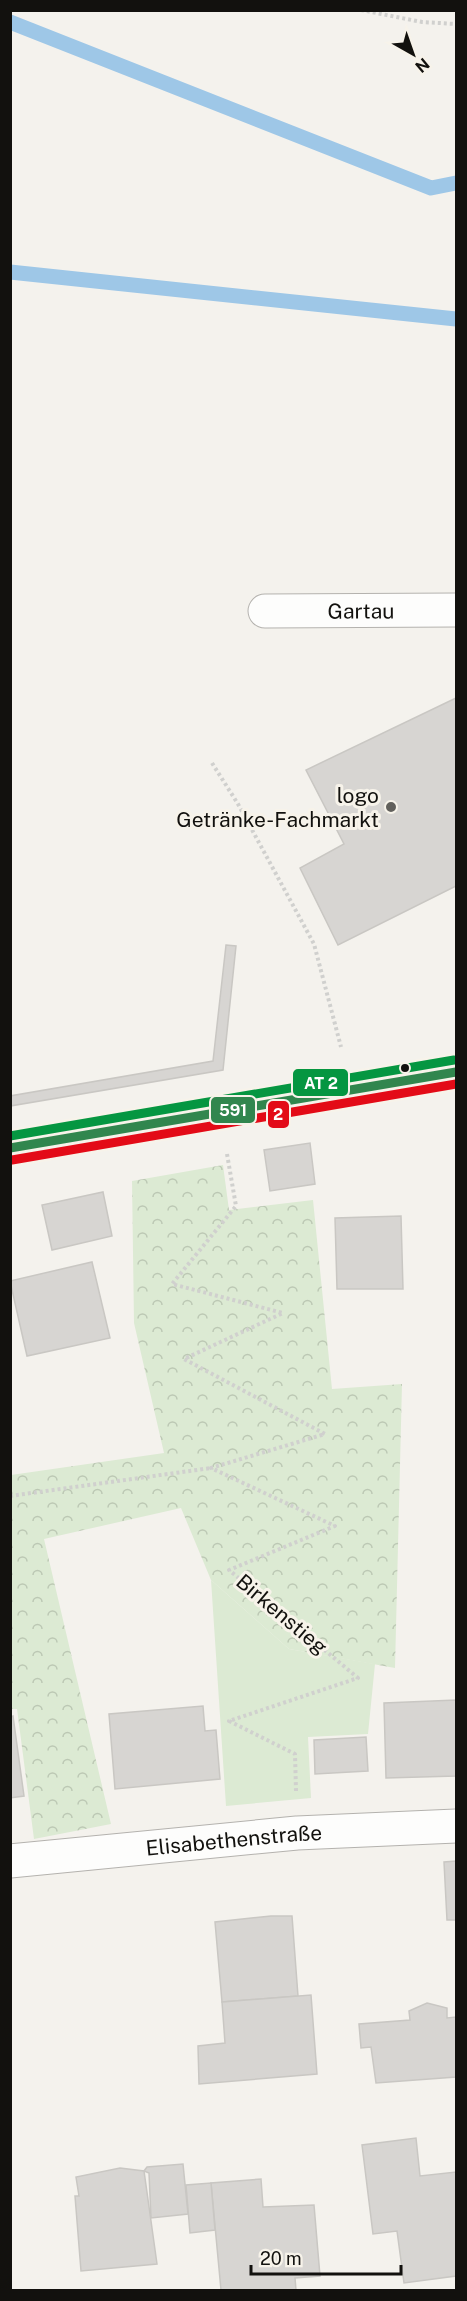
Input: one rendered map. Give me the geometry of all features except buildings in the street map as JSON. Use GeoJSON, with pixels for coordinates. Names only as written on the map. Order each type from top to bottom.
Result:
{"type":"FeatureCollection","features":[{"type":"Feature","properties":{"kind":"street","name":"Gartau"},"geometry":{"type":"LineString","coordinates":[[265,611],[456,610]]}},
{"type":"Feature","properties":{"kind":"street"},"geometry":{"type":"LineString","coordinates":[[10,1148],[456,1072]]}},
{"type":"Feature","properties":{"kind":"street","name":"Elisabethenstraße"},"geometry":{"type":"LineString","coordinates":[[10,1861],[297,1833],[456,1826]]}},
{"type":"Feature","properties":{"kind":"path"},"geometry":{"type":"LineString","coordinates":[[361,10],[422,22],[456,24]]}},
{"type":"Feature","properties":{"kind":"path"},"geometry":{"type":"LineString","coordinates":[[212,763],[238,804],[314,944],[343,1058]]}},
{"type":"Feature","properties":{"kind":"path"},"geometry":{"type":"LineString","coordinates":[[10,1496],[211,1468],[325,1434],[184,1359],[283,1313],[172,1284],[236,1206],[226,1150]]}},
{"type":"Feature","properties":{"kind":"path","name":"Birkenstieg"},"geometry":{"type":"LineString","coordinates":[[211,1468],[335,1526],[229,1570],[358,1678],[229,1721],[295,1754],[297,1800]]}},
{"type":"Feature","properties":{"kind":"green space"},"geometry":{"type":"Polygon","coordinates":[[[223,1165],[229,1210],[313,1200],[332,1389],[402,1384],[395,1668],[289,1649],[211,1580],[181,1508],[44,1539],[111,1824],[34,1839],[17,1709],[11,1709],[11,1475],[164,1453],[134,1323],[132,1181],[223,1165]]]}},
{"type":"Feature","properties":{"kind":"green space"},"geometry":{"type":"Polygon","coordinates":[[[211,1580],[289,1649],[375,1664],[368,1734],[308,1737],[311,1798],[226,1806],[211,1580]]]}},
{"type":"Feature","properties":{"kind":"waterway"},"geometry":{"type":"LineString","coordinates":[[10,22],[431,188],[456,183]]}},
{"type":"Feature","properties":{"kind":"waterway"},"geometry":{"type":"LineString","coordinates":[[10,272],[456,319]]}},
{"type":"Feature","properties":{"kind":"transit line"},"geometry":{"type":"LineString","coordinates":[[10,1136],[454,1060]]}},
{"type":"Feature","properties":{"kind":"transit line","name":"591"},"geometry":{"type":"LineString","coordinates":[[10,1148],[456,1072]]}},
{"type":"Feature","properties":{"kind":"transit line","name":"2"},"geometry":{"type":"LineString","coordinates":[[12,1160],[456,1084]]}},
{"type":"Feature","properties":{"kind":"place","name":"logo Getränke-Fachmarkt"},"geometry":{"type":"Point","coordinates":[391,807]}}]}
